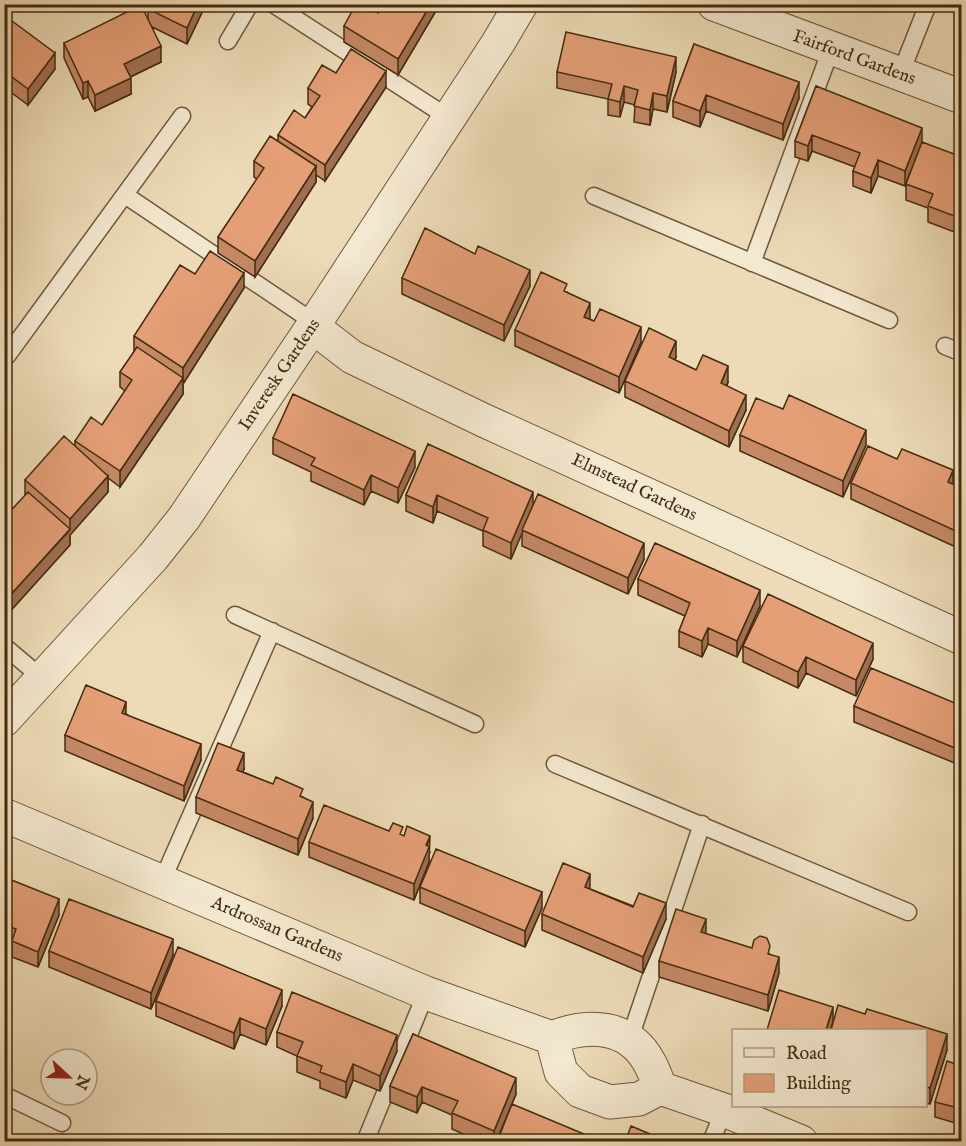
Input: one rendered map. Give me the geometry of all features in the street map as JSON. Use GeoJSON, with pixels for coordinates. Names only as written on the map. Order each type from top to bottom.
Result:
{"type":"FeatureCollection","features":[{"type":"Feature","properties":{"kind":"street","name":"Inveresk Gardens"},"geometry":{"type":"LineString","coordinates":[[4,720],[153,557],[184,518],[314,325],[521,4]]}},
{"type":"Feature","properties":{"kind":"street","name":"Fairford Gardens"},"geometry":{"type":"LineString","coordinates":[[714,4],[831,50],[962,97]]}},
{"type":"Feature","properties":{"kind":"street","name":"Elmstead Gardens"},"geometry":{"type":"LineString","coordinates":[[314,325],[352,357],[483,420],[962,638]]}},
{"type":"Feature","properties":{"kind":"street","name":"Ardrossan Gardens"},"geometry":{"type":"LineString","coordinates":[[4,815],[426,993],[552,1038]]}},
{"type":"Feature","properties":{"kind":"street"},"geometry":{"type":"LineString","coordinates":[[660,1088],[648,1061],[630,1038],[600,1028],[570,1030],[552,1038],[561,1072],[580,1091],[610,1102],[639,1099],[660,1088],[724,1110],[801,1142]]}},
{"type":"Feature","properties":{"kind":"lane"},"geometry":{"type":"LineString","coordinates":[[228,41],[250,4]]}},
{"type":"Feature","properties":{"kind":"lane"},"geometry":{"type":"LineString","coordinates":[[273,4],[449,118]]}},
{"type":"Feature","properties":{"kind":"lane"},"geometry":{"type":"LineString","coordinates":[[900,75],[928,4]]}},
{"type":"Feature","properties":{"kind":"lane"},"geometry":{"type":"LineString","coordinates":[[752,263],[831,50]]}},
{"type":"Feature","properties":{"kind":"lane"},"geometry":{"type":"LineString","coordinates":[[7,356],[182,116]]}},
{"type":"Feature","properties":{"kind":"lane"},"geometry":{"type":"LineString","coordinates":[[125,195],[314,325]]}},
{"type":"Feature","properties":{"kind":"lane"},"geometry":{"type":"LineString","coordinates":[[594,196],[889,320]]}},
{"type":"Feature","properties":{"kind":"lane"},"geometry":{"type":"LineString","coordinates":[[945,346],[962,353]]}},
{"type":"Feature","properties":{"kind":"lane"},"geometry":{"type":"LineString","coordinates":[[235,615],[475,724]]}},
{"type":"Feature","properties":{"kind":"lane"},"geometry":{"type":"LineString","coordinates":[[162,881],[272,631]]}},
{"type":"Feature","properties":{"kind":"lane"},"geometry":{"type":"LineString","coordinates":[[4,646],[43,679]]}},
{"type":"Feature","properties":{"kind":"lane"},"geometry":{"type":"LineString","coordinates":[[555,764],[908,912]]}},
{"type":"Feature","properties":{"kind":"lane"},"geometry":{"type":"LineString","coordinates":[[630,1038],[702,824]]}},
{"type":"Feature","properties":{"kind":"lane"},"geometry":{"type":"LineString","coordinates":[[365,1142],[426,993]]}},
{"type":"Feature","properties":{"kind":"lane"},"geometry":{"type":"LineString","coordinates":[[4,1095],[62,1123]]}},
{"type":"Feature","properties":{"kind":"lane"},"geometry":{"type":"LineString","coordinates":[[711,1142],[724,1110]]}},
{"type":"Feature","properties":{"kind":"building"},"geometry":{"type":"Polygon","coordinates":[[[150,4],[198,4],[187,28],[148,9],[150,4]]]}},
{"type":"Feature","properties":{"kind":"building"},"geometry":{"type":"Polygon","coordinates":[[[356,4],[363,4],[378,13],[383,4],[431,4],[398,59],[344,26],[356,4]]]}},
{"type":"Feature","properties":{"kind":"building"},"geometry":{"type":"Polygon","coordinates":[[[141,5],[161,46],[124,64],[131,78],[95,95],[88,81],[83,83],[64,43],[141,5]]]}},
{"type":"Feature","properties":{"kind":"building"},"geometry":{"type":"Polygon","coordinates":[[[4,15],[55,53],[28,89],[4,71],[4,15]]]}},
{"type":"Feature","properties":{"kind":"building"},"geometry":{"type":"Polygon","coordinates":[[[566,32],[676,57],[667,96],[653,93],[650,110],[634,106],[638,90],[624,86],[620,102],[608,99],[612,84],[557,72],[566,32]]]}},
{"type":"Feature","properties":{"kind":"building"},"geometry":{"type":"Polygon","coordinates":[[[694,44],[799,82],[783,124],[706,95],[700,111],[673,101],[694,44]]]}},
{"type":"Feature","properties":{"kind":"building"},"geometry":{"type":"Polygon","coordinates":[[[351,49],[386,71],[325,165],[278,135],[294,110],[305,118],[320,96],[308,88],[322,65],[336,73],[351,49]]]}},
{"type":"Feature","properties":{"kind":"building"},"geometry":{"type":"Polygon","coordinates":[[[816,86],[922,128],[905,171],[878,160],[871,178],[853,171],[860,153],[812,135],[808,146],[795,141],[816,86]]]}},
{"type":"Feature","properties":{"kind":"building"},"geometry":{"type":"Polygon","coordinates":[[[270,136],[316,166],[255,261],[218,237],[264,168],[254,161],[270,136]]]}},
{"type":"Feature","properties":{"kind":"building"},"geometry":{"type":"Polygon","coordinates":[[[922,142],[962,157],[962,219],[928,206],[933,194],[906,184],[922,142]]]}},
{"type":"Feature","properties":{"kind":"building"},"geometry":{"type":"Polygon","coordinates":[[[425,228],[475,254],[478,246],[530,270],[504,325],[402,278],[425,228]]]}},
{"type":"Feature","properties":{"kind":"building"},"geometry":{"type":"Polygon","coordinates":[[[210,251],[244,273],[183,368],[134,336],[180,265],[195,274],[210,251]]]}},
{"type":"Feature","properties":{"kind":"building"},"geometry":{"type":"Polygon","coordinates":[[[541,272],[567,284],[564,291],[590,303],[584,317],[594,321],[600,309],[641,327],[619,377],[515,330],[541,272]]]}},
{"type":"Feature","properties":{"kind":"building"},"geometry":{"type":"Polygon","coordinates":[[[649,328],[676,341],[669,357],[696,370],[703,355],[728,366],[721,383],[746,395],[729,431],[625,381],[649,328]]]}},
{"type":"Feature","properties":{"kind":"building"},"geometry":{"type":"Polygon","coordinates":[[[137,347],[183,378],[120,471],[75,441],[91,417],[102,425],[132,380],[120,372],[137,347]]]}},
{"type":"Feature","properties":{"kind":"building"},"geometry":{"type":"Polygon","coordinates":[[[293,394],[415,451],[398,488],[371,475],[364,490],[311,465],[315,458],[273,438],[293,394]]]}},
{"type":"Feature","properties":{"kind":"building"},"geometry":{"type":"Polygon","coordinates":[[[789,395],[866,430],[843,481],[740,435],[756,398],[783,409],[789,395]]]}},
{"type":"Feature","properties":{"kind":"building"},"geometry":{"type":"Polygon","coordinates":[[[64,436],[108,476],[70,519],[25,480],[64,436]]]}},
{"type":"Feature","properties":{"kind":"building"},"geometry":{"type":"Polygon","coordinates":[[[428,444],[533,492],[511,543],[483,530],[488,518],[437,495],[433,507],[406,495],[428,444]]]}},
{"type":"Feature","properties":{"kind":"building"},"geometry":{"type":"Polygon","coordinates":[[[868,446],[897,459],[902,449],[953,470],[948,482],[962,488],[962,525],[958,532],[851,483],[868,446]]]}},
{"type":"Feature","properties":{"kind":"building"},"geometry":{"type":"Polygon","coordinates":[[[28,492],[70,529],[4,602],[4,518],[28,492]]]}},
{"type":"Feature","properties":{"kind":"building"},"geometry":{"type":"Polygon","coordinates":[[[538,494],[644,543],[628,578],[522,530],[538,494]]]}},
{"type":"Feature","properties":{"kind":"building"},"geometry":{"type":"Polygon","coordinates":[[[655,543],[760,590],[737,641],[708,628],[702,641],[679,631],[690,603],[638,579],[655,543]]]}},
{"type":"Feature","properties":{"kind":"building"},"geometry":{"type":"Polygon","coordinates":[[[768,594],[873,643],[856,680],[806,657],[798,672],[743,646],[768,594]]]}},
{"type":"Feature","properties":{"kind":"building"},"geometry":{"type":"Polygon","coordinates":[[[871,668],[962,706],[962,751],[854,706],[871,668]]]}},
{"type":"Feature","properties":{"kind":"building"},"geometry":{"type":"Polygon","coordinates":[[[86,685],[126,702],[122,713],[201,744],[184,786],[65,735],[86,685]]]}},
{"type":"Feature","properties":{"kind":"building"},"geometry":{"type":"Polygon","coordinates":[[[218,743],[244,753],[237,770],[273,784],[276,777],[303,789],[300,796],[313,802],[298,839],[196,797],[218,743]]]}},
{"type":"Feature","properties":{"kind":"building"},"geometry":{"type":"Polygon","coordinates":[[[324,805],[389,831],[393,823],[403,827],[400,834],[404,836],[407,826],[430,836],[426,845],[429,847],[414,884],[309,842],[324,805]]]}},
{"type":"Feature","properties":{"kind":"building"},"geometry":{"type":"Polygon","coordinates":[[[436,849],[542,892],[525,931],[420,887],[436,849]]]}},
{"type":"Feature","properties":{"kind":"building"},"geometry":{"type":"Polygon","coordinates":[[[563,863],[590,874],[585,887],[633,907],[639,893],[666,903],[643,957],[542,914],[563,863]]]}},
{"type":"Feature","properties":{"kind":"building"},"geometry":{"type":"Polygon","coordinates":[[[4,877],[59,899],[38,952],[12,941],[16,929],[4,925],[4,877]]]}},
{"type":"Feature","properties":{"kind":"building"},"geometry":{"type":"Polygon","coordinates":[[[69,899],[173,939],[151,993],[49,951],[69,899]]]}},
{"type":"Feature","properties":{"kind":"building"},"geometry":{"type":"Polygon","coordinates":[[[676,909],[706,919],[701,932],[752,948],[754,940],[760,936],[767,938],[770,946],[768,954],[779,957],[768,995],[659,961],[676,909]]]}},
{"type":"Feature","properties":{"kind":"building"},"geometry":{"type":"Polygon","coordinates":[[[178,947],[282,990],[266,1029],[240,1018],[234,1033],[156,1001],[178,947]]]}},
{"type":"Feature","properties":{"kind":"building"},"geometry":{"type":"Polygon","coordinates":[[[779,990],[833,1007],[826,1029],[767,1029],[779,990]]]}},
{"type":"Feature","properties":{"kind":"building"},"geometry":{"type":"Polygon","coordinates":[[[292,992],[397,1035],[380,1076],[353,1064],[346,1082],[320,1072],[322,1066],[297,1056],[303,1042],[277,1032],[292,992]]]}},
{"type":"Feature","properties":{"kind":"building"},"geometry":{"type":"Polygon","coordinates":[[[838,1005],[865,1014],[867,1009],[947,1034],[930,1088],[927,1087],[927,1029],[831,1029],[838,1005]]]}},
{"type":"Feature","properties":{"kind":"building"},"geometry":{"type":"Polygon","coordinates":[[[413,1034],[516,1078],[494,1131],[452,1113],[458,1101],[422,1087],[417,1097],[390,1086],[413,1034]]]}},
{"type":"Feature","properties":{"kind":"building"},"geometry":{"type":"Polygon","coordinates":[[[947,1061],[962,1066],[962,1109],[935,1102],[947,1061]]]}},
{"type":"Feature","properties":{"kind":"building"},"geometry":{"type":"Polygon","coordinates":[[[512,1104],[603,1142],[497,1142],[512,1104]]]}},
{"type":"Feature","properties":{"kind":"building"},"geometry":{"type":"Polygon","coordinates":[[[631,1126],[669,1142],[625,1142],[631,1126]]]}}]}
